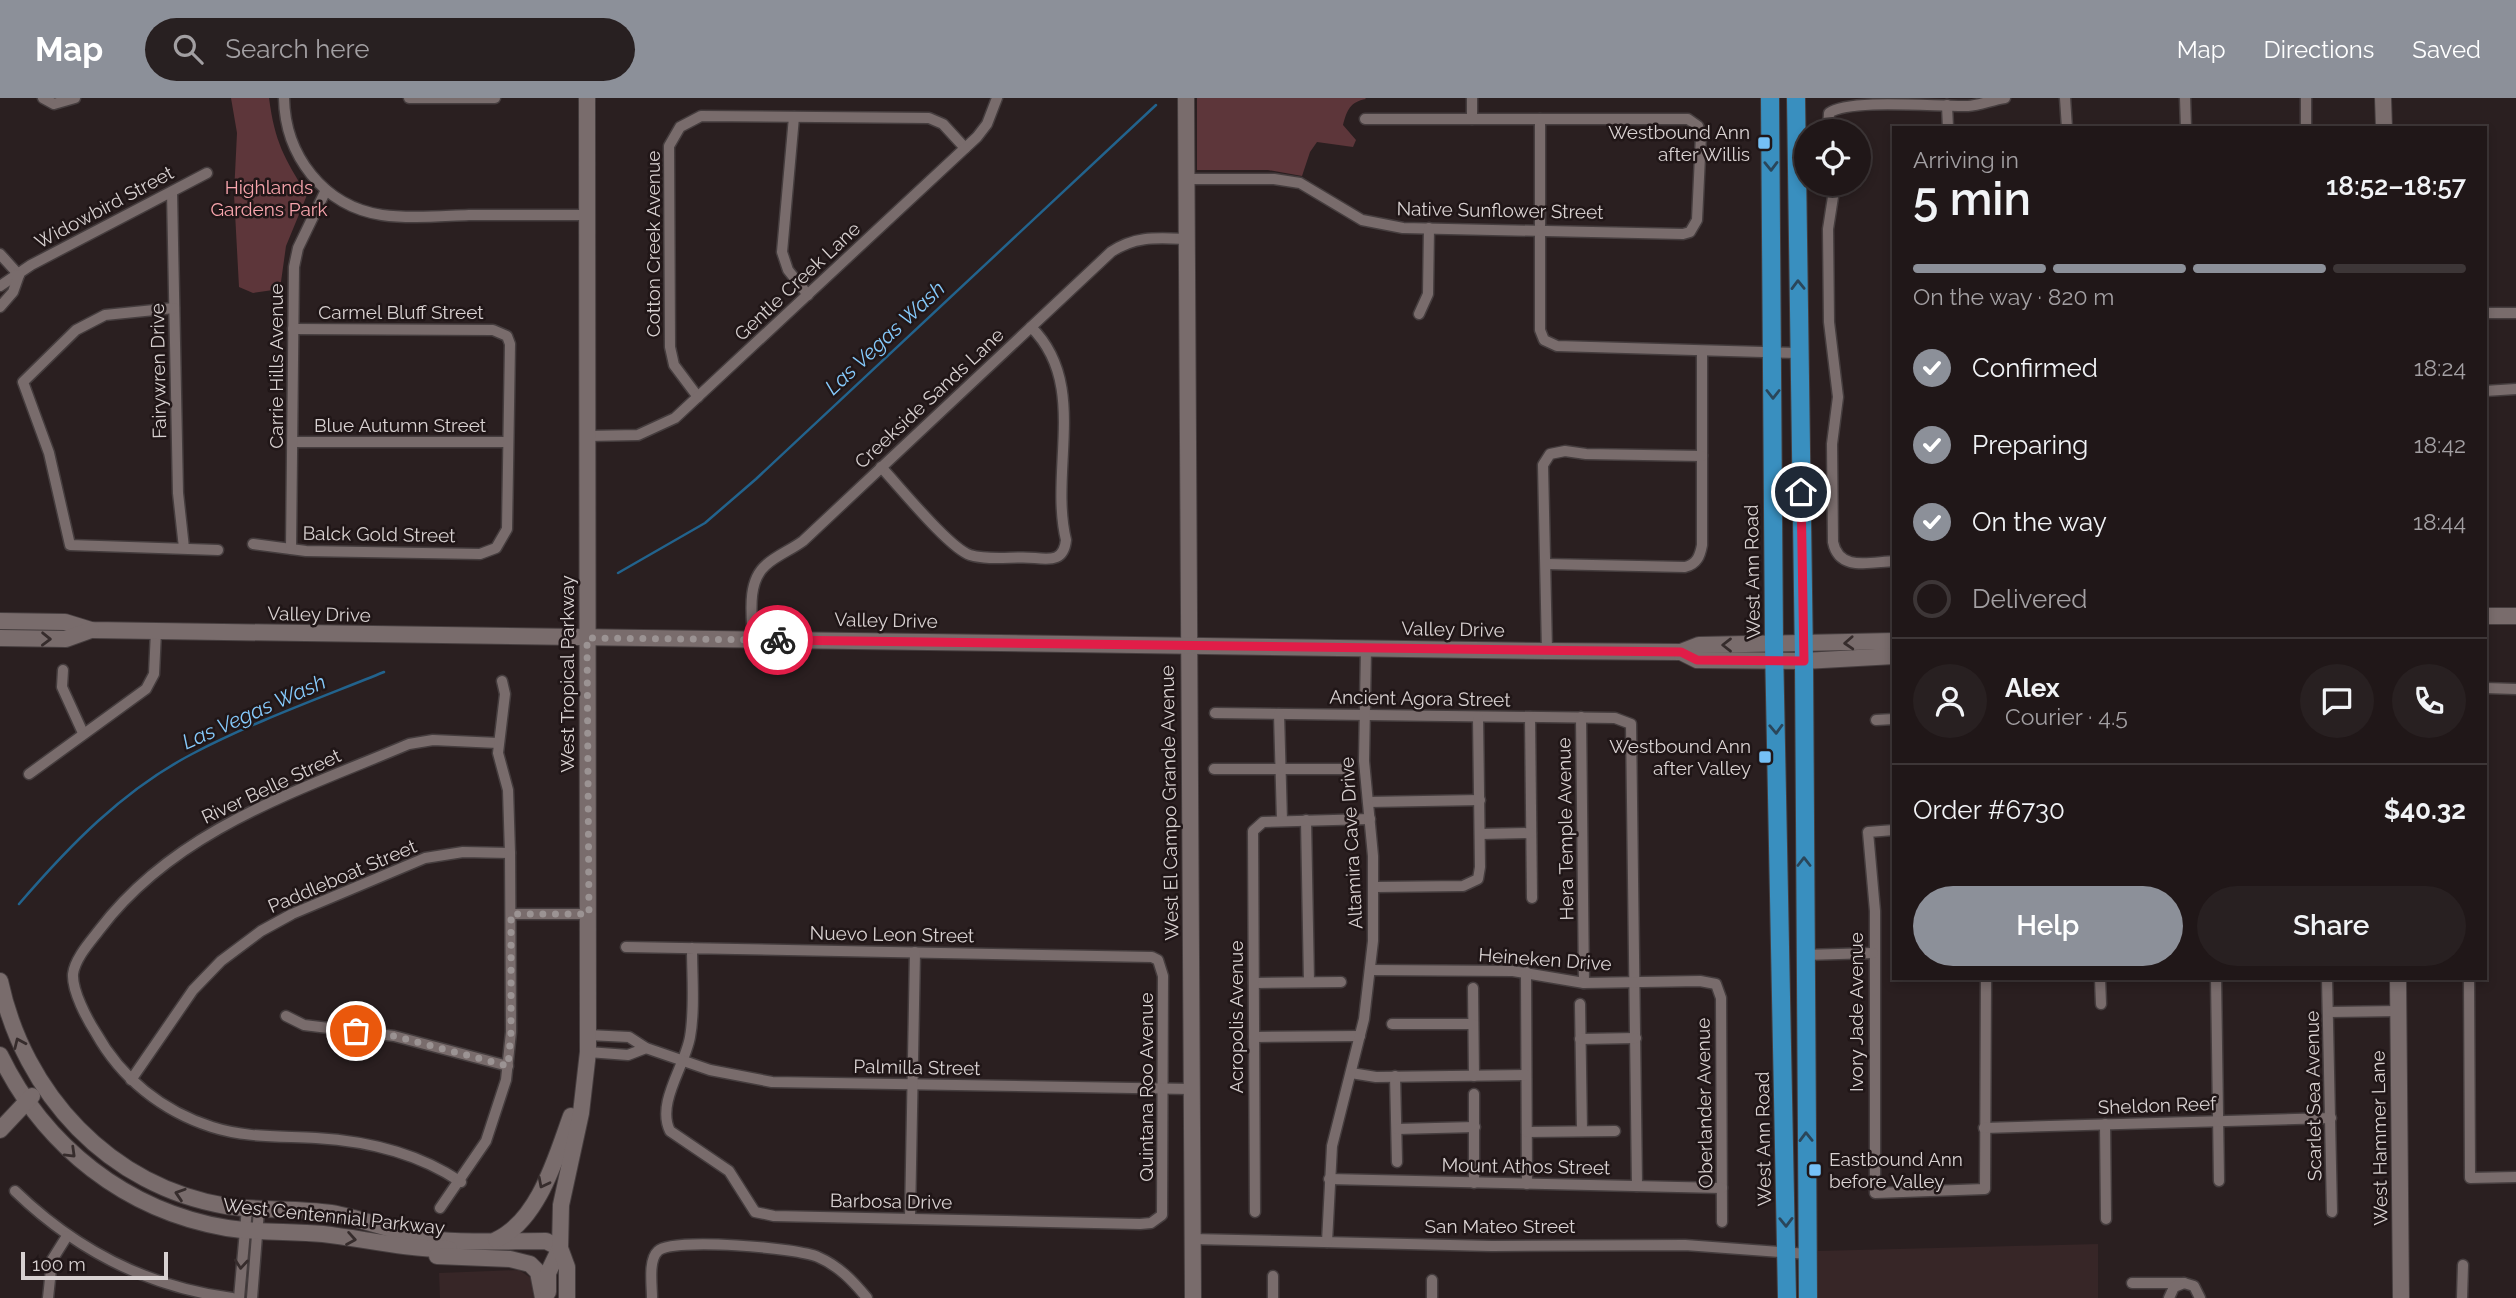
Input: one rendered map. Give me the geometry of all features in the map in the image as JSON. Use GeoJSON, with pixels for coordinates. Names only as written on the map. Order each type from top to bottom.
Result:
{"type":"FeatureCollection","features":[{"type":"Feature","properties":{"kind":"main road","name":"West Ann Road"},"geometry":{"type":"LineString","coordinates":[[1770,98],[1774,653],[1781,890],[1787,1298]]}},
{"type":"Feature","properties":{"kind":"main road"},"geometry":{"type":"LineString","coordinates":[[1796,98],[1804,653],[1808,1298]]}},
{"type":"Feature","properties":{"kind":"main road"},"geometry":{"type":"LineString","coordinates":[[1781,890],[1792,894],[1794,947],[1804,955]]}},
{"type":"Feature","properties":{"kind":"main road"},"geometry":{"type":"LineString","coordinates":[[1782,1007],[1804,955]]}},
{"type":"Feature","properties":{"kind":"street"},"geometry":{"type":"LineString","coordinates":[[43,98],[54,104],[75,98]]}},
{"type":"Feature","properties":{"kind":"street"},"geometry":{"type":"LineString","coordinates":[[284,98],[284,120],[294,152],[326,190],[354,205],[383,215],[587,215]]}},
{"type":"Feature","properties":{"kind":"street"},"geometry":{"type":"LineString","coordinates":[[409,98],[495,98]]}},
{"type":"Feature","properties":{"kind":"street","name":"West Tropical Parkway"},"geometry":{"type":"LineString","coordinates":[[545,1298],[548,1273],[560,1248],[563,1185],[587,1074],[589,1035],[587,98]]}},
{"type":"Feature","properties":{"kind":"street","name":"Gentle Creek Lane"},"geometry":{"type":"LineString","coordinates":[[587,436],[650,432],[675,418],[965,148],[987,124],[997,98]]}},
{"type":"Feature","properties":{"kind":"street","name":"West El Campo Grande Avenue"},"geometry":{"type":"LineString","coordinates":[[1186,98],[1193,1298]]}},
{"type":"Feature","properties":{"kind":"street"},"geometry":{"type":"LineString","coordinates":[[1472,98],[1472,119]]}},
{"type":"Feature","properties":{"kind":"street"},"geometry":{"type":"LineString","coordinates":[[1829,119],[1833,109],[1850,105],[1908,101],[1971,106],[2005,98]]}},
{"type":"Feature","properties":{"kind":"street"},"geometry":{"type":"LineString","coordinates":[[2065,98],[2067,126]]}},
{"type":"Feature","properties":{"kind":"street"},"geometry":{"type":"LineString","coordinates":[[2185,98],[2186,126]]}},
{"type":"Feature","properties":{"kind":"street"},"geometry":{"type":"LineString","coordinates":[[2306,98],[2306,126]]}},
{"type":"Feature","properties":{"kind":"street"},"geometry":{"type":"LineString","coordinates":[[2383,98],[2384,126]]}},
{"type":"Feature","properties":{"kind":"street"},"geometry":{"type":"LineString","coordinates":[[1947,105],[1948,126]]}},
{"type":"Feature","properties":{"kind":"street","name":"Cotton Creek Avenue"},"geometry":{"type":"LineString","coordinates":[[698,397],[674,365],[670,347],[670,146],[680,127],[701,116],[794,117]]}},
{"type":"Feature","properties":{"kind":"street"},"geometry":{"type":"LineString","coordinates":[[808,295],[788,270],[782,253],[794,117],[929,118],[943,124],[965,148]]}},
{"type":"Feature","properties":{"kind":"street","name":"Native Sunflower Street"},"geometry":{"type":"LineString","coordinates":[[1187,179],[1300,183],[1362,220],[1385,225],[1684,234],[1695,228],[1699,212],[1701,135],[1693,122],[1681,117],[1540,119]]}},
{"type":"Feature","properties":{"kind":"street"},"geometry":{"type":"LineString","coordinates":[[1365,119],[1540,119],[1540,330],[1545,340],[1557,346],[1798,353]]}},
{"type":"Feature","properties":{"kind":"street","name":"Widowbird Street"},"geometry":{"type":"LineString","coordinates":[[0,286],[31,265],[207,173]]}},
{"type":"Feature","properties":{"kind":"street","name":"Carrie Hills Avenue"},"geometry":{"type":"LineString","coordinates":[[291,549],[295,257],[326,190]]}},
{"type":"Feature","properties":{"kind":"street","name":"Fairywren Drive"},"geometry":{"type":"LineString","coordinates":[[172,192],[178,493],[184,548]]}},
{"type":"Feature","properties":{"kind":"street"},"geometry":{"type":"LineString","coordinates":[[1834,196],[1828,242],[1830,336],[1838,387],[1832,444],[1833,542],[1838,556],[1849,563],[1892,561]]}},
{"type":"Feature","properties":{"kind":"street"},"geometry":{"type":"LineString","coordinates":[[1419,314],[1427,294],[1429,228]]}},
{"type":"Feature","properties":{"kind":"street","name":"Creekside Sands Lane"},"geometry":{"type":"LineString","coordinates":[[753,640],[753,592],[760,571],[803,541],[1121,245],[1143,238],[1188,239]]}},
{"type":"Feature","properties":{"kind":"street"},"geometry":{"type":"LineString","coordinates":[[0,254],[19,275]]}},
{"type":"Feature","properties":{"kind":"street","name":"Widowbird Street"},"geometry":{"type":"LineString","coordinates":[[0,307],[13,292],[19,275]]}},
{"type":"Feature","properties":{"kind":"street"},"geometry":{"type":"LineString","coordinates":[[174,308],[105,314],[76,330],[23,382],[49,453],[70,545],[218,550]]}},
{"type":"Feature","properties":{"kind":"street"},"geometry":{"type":"LineString","coordinates":[[2487,313],[2516,313]]}},
{"type":"Feature","properties":{"kind":"street"},"geometry":{"type":"LineString","coordinates":[[881,467],[961,551],[984,556],[1046,560],[1059,557],[1064,552],[1066,540],[1062,385],[1051,350],[1031,327]]}},
{"type":"Feature","properties":{"kind":"street","name":"Carmel Bluff Street"},"geometry":{"type":"LineString","coordinates":[[293,329],[493,330],[508,337],[508,442]]}},
{"type":"Feature","properties":{"kind":"street"},"geometry":{"type":"LineString","coordinates":[[1546,564],[1685,567],[1697,560],[1702,545],[1702,351]]}},
{"type":"Feature","properties":{"kind":"street"},"geometry":{"type":"LineString","coordinates":[[2487,391],[2516,389]]}},
{"type":"Feature","properties":{"kind":"street","name":"Blue Autumn Street"},"geometry":{"type":"LineString","coordinates":[[293,442],[508,442]]}},
{"type":"Feature","properties":{"kind":"street","name":"Balck Gold Street"},"geometry":{"type":"LineString","coordinates":[[253,544],[291,549],[480,554],[489,552],[501,543],[507,529],[508,442]]}},
{"type":"Feature","properties":{"kind":"street"},"geometry":{"type":"LineString","coordinates":[[1547,651],[1543,465],[1550,454],[1565,451],[1702,456]]}},
{"type":"Feature","properties":{"kind":"street"},"geometry":{"type":"LineString","coordinates":[[2487,616],[2516,616]]}},
{"type":"Feature","properties":{"kind":"street","name":"Valley Drive"},"geometry":{"type":"LineString","coordinates":[[0,621],[65,622],[91,630],[587,638],[1681,652],[1699,645],[1774,653],[1892,656]]}},
{"type":"Feature","properties":{"kind":"street","name":"Valley Drive"},"geometry":{"type":"LineString","coordinates":[[0,638],[66,639],[91,630]]}},
{"type":"Feature","properties":{"kind":"street"},"geometry":{"type":"LineString","coordinates":[[29,774],[146,689],[154,674],[156,631]]}},
{"type":"Feature","properties":{"kind":"street","name":"Valley Drive"},"geometry":{"type":"LineString","coordinates":[[1804,653],[1892,641]]}},
{"type":"Feature","properties":{"kind":"street","name":"Altamira Cave Drive"},"geometry":{"type":"LineString","coordinates":[[1327,1241],[1329,1179],[1336,1127],[1360,1036],[1371,970],[1375,887],[1364,714],[1366,648]]}},
{"type":"Feature","properties":{"kind":"street"},"geometry":{"type":"LineString","coordinates":[[63,670],[62,687],[83,733]]}},
{"type":"Feature","properties":{"kind":"street"},"geometry":{"type":"LineString","coordinates":[[440,1208],[461,1182],[486,1141],[495,1120],[508,1066],[511,1032],[511,914],[508,790],[498,743],[505,694],[502,681]]}},
{"type":"Feature","properties":{"kind":"street"},"geometry":{"type":"LineString","coordinates":[[2487,688],[2516,689]]}},
{"type":"Feature","properties":{"kind":"street","name":"Ancient Agora Street"},"geometry":{"type":"LineString","coordinates":[[1215,713],[1581,717],[1625,720],[1632,729],[1635,982]]}},
{"type":"Feature","properties":{"kind":"street"},"geometry":{"type":"LineString","coordinates":[[1279,714],[1282,821],[1370,819]]}},
{"type":"Feature","properties":{"kind":"street"},"geometry":{"type":"LineString","coordinates":[[1375,887],[1463,887],[1478,879],[1479,717]]}},
{"type":"Feature","properties":{"kind":"street"},"geometry":{"type":"LineString","coordinates":[[1530,717],[1532,898]]}},
{"type":"Feature","properties":{"kind":"street","name":"Hera Temple Avenue"},"geometry":{"type":"LineString","coordinates":[[1581,717],[1584,983]]}},
{"type":"Feature","properties":{"kind":"street"},"geometry":{"type":"LineString","coordinates":[[1876,720],[1892,719]]}},
{"type":"Feature","properties":{"kind":"street","name":"River Belle Street"},"geometry":{"type":"LineString","coordinates":[[131,1080],[105,1049],[93,1028],[73,974],[78,960],[98,932],[144,880],[177,853],[234,819],[409,744],[433,740],[498,743]]}},
{"type":"Feature","properties":{"kind":"street"},"geometry":{"type":"LineString","coordinates":[[1214,769],[1344,768]]}},
{"type":"Feature","properties":{"kind":"street"},"geometry":{"type":"LineString","coordinates":[[1368,802],[1480,800]]}},
{"type":"Feature","properties":{"kind":"street"},"geometry":{"type":"LineString","coordinates":[[1306,820],[1308,982]]}},
{"type":"Feature","properties":{"kind":"street","name":"Acropolis Avenue"},"geometry":{"type":"LineString","coordinates":[[1255,1212],[1252,841],[1258,824],[1282,821]]}},
{"type":"Feature","properties":{"kind":"street","name":"Ivory Jade Avenue"},"geometry":{"type":"LineString","coordinates":[[1892,830],[1868,832],[1875,911],[1872,953],[1875,1193],[1984,1189],[1984,1128]]}},
{"type":"Feature","properties":{"kind":"street"},"geometry":{"type":"LineString","coordinates":[[1480,834],[1531,833]]}},
{"type":"Feature","properties":{"kind":"street","name":"Paddleboat Street"},"geometry":{"type":"LineString","coordinates":[[131,1080],[193,990],[220,961],[261,931],[292,914],[425,858],[463,852],[510,852]]}},
{"type":"Feature","properties":{"kind":"street"},"geometry":{"type":"LineString","coordinates":[[511,914],[589,914]]}},
{"type":"Feature","properties":{"kind":"street","name":"Nuevo Leon Street"},"geometry":{"type":"LineString","coordinates":[[625,947],[1146,956],[1158,960]]}},
{"type":"Feature","properties":{"kind":"street"},"geometry":{"type":"LineString","coordinates":[[683,1059],[691,1027],[692,948]]}},
{"type":"Feature","properties":{"kind":"street"},"geometry":{"type":"LineString","coordinates":[[910,1219],[915,952]]}},
{"type":"Feature","properties":{"kind":"street"},"geometry":{"type":"LineString","coordinates":[[1804,955],[1872,953]]}},
{"type":"Feature","properties":{"kind":"street","name":"Quintana Roo Avenue"},"geometry":{"type":"LineString","coordinates":[[1158,960],[1163,976],[1162,1215]]}},
{"type":"Feature","properties":{"kind":"street","name":"Heineken Drive"},"geometry":{"type":"LineString","coordinates":[[1371,970],[1526,972],[1584,983],[1700,981],[1716,984]]}},
{"type":"Feature","properties":{"kind":"street"},"geometry":{"type":"LineString","coordinates":[[1526,972],[1527,1184]]}},
{"type":"Feature","properties":{"kind":"street"},"geometry":{"type":"LineString","coordinates":[[1984,1128],[1986,980]]}},
{"type":"Feature","properties":{"kind":"street"},"geometry":{"type":"LineString","coordinates":[[2100,980],[2101,1004]]}},
{"type":"Feature","properties":{"kind":"street"},"geometry":{"type":"LineString","coordinates":[[2216,980],[2219,1181]]}},
{"type":"Feature","properties":{"kind":"street","name":"Scarlet Sea Avenue"},"geometry":{"type":"LineString","coordinates":[[2327,980],[2330,1012],[2332,1212]]}},
{"type":"Feature","properties":{"kind":"street","name":"West Hammer Lane"},"geometry":{"type":"LineString","coordinates":[[2398,980],[2401,1298]]}},
{"type":"Feature","properties":{"kind":"street"},"geometry":{"type":"LineString","coordinates":[[2469,980],[2470,1178],[2516,1177]]}},
{"type":"Feature","properties":{"kind":"street","name":"West Centennial Parkway"},"geometry":{"type":"LineString","coordinates":[[0,981],[17,1039],[43,1087],[78,1129],[117,1163],[139,1177],[200,1200],[253,1209],[328,1213],[438,1240],[545,1241],[560,1248]]}},
{"type":"Feature","properties":{"kind":"street"},"geometry":{"type":"LineString","coordinates":[[1254,982],[1341,982]]}},
{"type":"Feature","properties":{"kind":"street"},"geometry":{"type":"LineString","coordinates":[[1635,982],[1637,1186]]}},
{"type":"Feature","properties":{"kind":"street","name":"Oberlander Avenue"},"geometry":{"type":"LineString","coordinates":[[1716,984],[1721,998],[1722,1222]]}},
{"type":"Feature","properties":{"kind":"street"},"geometry":{"type":"LineString","coordinates":[[1473,988],[1474,1076]]}},
{"type":"Feature","properties":{"kind":"street"},"geometry":{"type":"LineString","coordinates":[[1580,1004],[1582,1131]]}},
{"type":"Feature","properties":{"kind":"street"},"geometry":{"type":"LineString","coordinates":[[2330,1012],[2399,1011]]}},
{"type":"Feature","properties":{"kind":"street"},"geometry":{"type":"LineString","coordinates":[[286,1016],[303,1025],[394,1036],[508,1066]]}},
{"type":"Feature","properties":{"kind":"street"},"geometry":{"type":"LineString","coordinates":[[1392,1024],[1474,1024]]}},
{"type":"Feature","properties":{"kind":"street","name":"Palmilla Street"},"geometry":{"type":"LineString","coordinates":[[589,1035],[633,1038],[646,1048],[752,1080],[1191,1089]]}},
{"type":"Feature","properties":{"kind":"street"},"geometry":{"type":"LineString","coordinates":[[621,1055],[622,1036]]}},
{"type":"Feature","properties":{"kind":"street"},"geometry":{"type":"LineString","coordinates":[[1254,1037],[1360,1036]]}},
{"type":"Feature","properties":{"kind":"street"},"geometry":{"type":"LineString","coordinates":[[1580,1039],[1636,1038]]}},
{"type":"Feature","properties":{"kind":"street"},"geometry":{"type":"LineString","coordinates":[[588,1052],[634,1055],[646,1048]]}},
{"type":"Feature","properties":{"kind":"street","name":"West Centennial Parkway"},"geometry":{"type":"LineString","coordinates":[[0,1055],[26,1101],[81,1163],[130,1195],[195,1220],[251,1231],[319,1234],[383,1245],[432,1249],[560,1248]]}},
{"type":"Feature","properties":{"kind":"street","name":"Barbosa Drive"},"geometry":{"type":"LineString","coordinates":[[683,1059],[665,1114],[670,1131],[729,1171],[755,1212],[763,1216],[1140,1224],[1152,1223],[1162,1215]]}},
{"type":"Feature","properties":{"kind":"street"},"geometry":{"type":"LineString","coordinates":[[1351,1073],[1395,1076],[1526,1075]]}},
{"type":"Feature","properties":{"kind":"street"},"geometry":{"type":"LineString","coordinates":[[494,1241],[517,1228],[533,1202],[553,1163],[587,1074]]}},
{"type":"Feature","properties":{"kind":"street"},"geometry":{"type":"LineString","coordinates":[[1395,1076],[1397,1162]]}},
{"type":"Feature","properties":{"kind":"street"},"geometry":{"type":"LineString","coordinates":[[131,1080],[179,1114],[210,1127],[238,1135],[320,1138],[376,1147],[424,1160],[461,1182]]}},
{"type":"Feature","properties":{"kind":"street"},"geometry":{"type":"LineString","coordinates":[[0,1130],[26,1101],[43,1087]]}},
{"type":"Feature","properties":{"kind":"street"},"geometry":{"type":"LineString","coordinates":[[1474,1094],[1474,1183]]}},
{"type":"Feature","properties":{"kind":"street","name":"Sheldon Reef"},"geometry":{"type":"LineString","coordinates":[[1984,1128],[2331,1118]]}},
{"type":"Feature","properties":{"kind":"street"},"geometry":{"type":"LineString","coordinates":[[2105,1124],[2106,1219]]}},
{"type":"Feature","properties":{"kind":"street"},"geometry":{"type":"LineString","coordinates":[[1397,1129],[1475,1128]]}},
{"type":"Feature","properties":{"kind":"street"},"geometry":{"type":"LineString","coordinates":[[1527,1132],[1615,1131]]}},
{"type":"Feature","properties":{"kind":"street","name":"Mount Athos Street"},"geometry":{"type":"LineString","coordinates":[[1329,1179],[1722,1188]]}},
{"type":"Feature","properties":{"kind":"street"},"geometry":{"type":"LineString","coordinates":[[15,1191],[67,1236],[114,1264],[177,1293],[232,1298]]}},
{"type":"Feature","properties":{"kind":"street"},"geometry":{"type":"LineString","coordinates":[[239,1298],[253,1209]]}},
{"type":"Feature","properties":{"kind":"street"},"geometry":{"type":"LineString","coordinates":[[251,1231],[252,1298]]}},
{"type":"Feature","properties":{"kind":"street"},"geometry":{"type":"LineString","coordinates":[[48,1298],[52,1260],[67,1236]]}},
{"type":"Feature","properties":{"kind":"street","name":"San Mateo Street"},"geometry":{"type":"LineString","coordinates":[[1192,1239],[1492,1246],[1685,1244],[1808,1255]]}},
{"type":"Feature","properties":{"kind":"street"},"geometry":{"type":"LineString","coordinates":[[383,1245],[414,1255],[521,1260],[538,1272],[545,1298]]}},
{"type":"Feature","properties":{"kind":"street"},"geometry":{"type":"LineString","coordinates":[[652,1298],[653,1260],[658,1251],[674,1246],[803,1251],[832,1264],[867,1298]]}},
{"type":"Feature","properties":{"kind":"street","name":"West Tropical Parkway"},"geometry":{"type":"LineString","coordinates":[[560,1248],[567,1267],[567,1298]]}},
{"type":"Feature","properties":{"kind":"street"},"geometry":{"type":"LineString","coordinates":[[2462,1298],[2463,1265]]}},
{"type":"Feature","properties":{"kind":"street"},"geometry":{"type":"LineString","coordinates":[[1273,1276],[1273,1298]]}},
{"type":"Feature","properties":{"kind":"street"},"geometry":{"type":"LineString","coordinates":[[1432,1280],[1433,1298]]}},
{"type":"Feature","properties":{"kind":"street"},"geometry":{"type":"LineString","coordinates":[[2132,1283],[2184,1283],[2194,1286],[2200,1298]]}},
{"type":"Feature","properties":{"kind":"street"},"geometry":{"type":"LineString","coordinates":[[2169,1298],[2174,1287],[2184,1283]]}},
{"type":"Feature","properties":{"kind":"shaded area"},"geometry":{"type":"Polygon","coordinates":[[[2098,1244],[2098,1298],[1818,1298],[1818,1251],[2098,1244]]]}},
{"type":"Feature","properties":{"kind":"shaded area"},"geometry":{"type":"Polygon","coordinates":[[[519,1270],[534,1280],[535,1298],[440,1298],[439,1273],[519,1270]]]}},
{"type":"Feature","properties":{"kind":"green space","name":"Highlands Gardens Park"},"geometry":{"type":"Polygon","coordinates":[[[231,98],[269,98],[274,127],[282,149],[307,195],[286,246],[280,289],[253,293],[239,287],[234,194],[237,133],[231,98]]]}},
{"type":"Feature","properties":{"kind":"green space"},"geometry":{"type":"Polygon","coordinates":[[[1197,98],[1366,99],[1350,107],[1343,125],[1356,140],[1353,147],[1317,142],[1310,152],[1302,176],[1268,170],[1197,170],[1197,98]]]}},
{"type":"Feature","properties":{"kind":"waterway","name":"Las Vegas Wash"},"geometry":{"type":"LineString","coordinates":[[618,573],[705,523],[756,479],[1156,105]]}},
{"type":"Feature","properties":{"kind":"waterway","name":"Las Vegas Wash"},"geometry":{"type":"LineString","coordinates":[[19,904],[57,861],[98,821],[167,768],[239,731],[384,672]]}},
{"type":"Feature","properties":{"kind":"way so far"},"geometry":{"type":"LineString","coordinates":[[356,1031],[394,1036],[508,1066],[511,1032],[511,914],[589,914],[587,638],[778,640]]}},
{"type":"Feature","properties":{"kind":"place","name":"Westbound Ann after Willis"},"geometry":{"type":"Point","coordinates":[1764,143]}},
{"type":"Feature","properties":{"kind":"place","name":"Westbound Ann after Valley"},"geometry":{"type":"Point","coordinates":[1765,757]}},
{"type":"Feature","properties":{"kind":"place","name":"Eastbound Ann before Valley"},"geometry":{"type":"Point","coordinates":[1815,1170]}},
{"type":"Feature","properties":{"kind":"route"},"geometry":{"type":"LineString","coordinates":[[778,640],[1681,652],[1697,660],[1804,661],[1801,492]]}}]}
